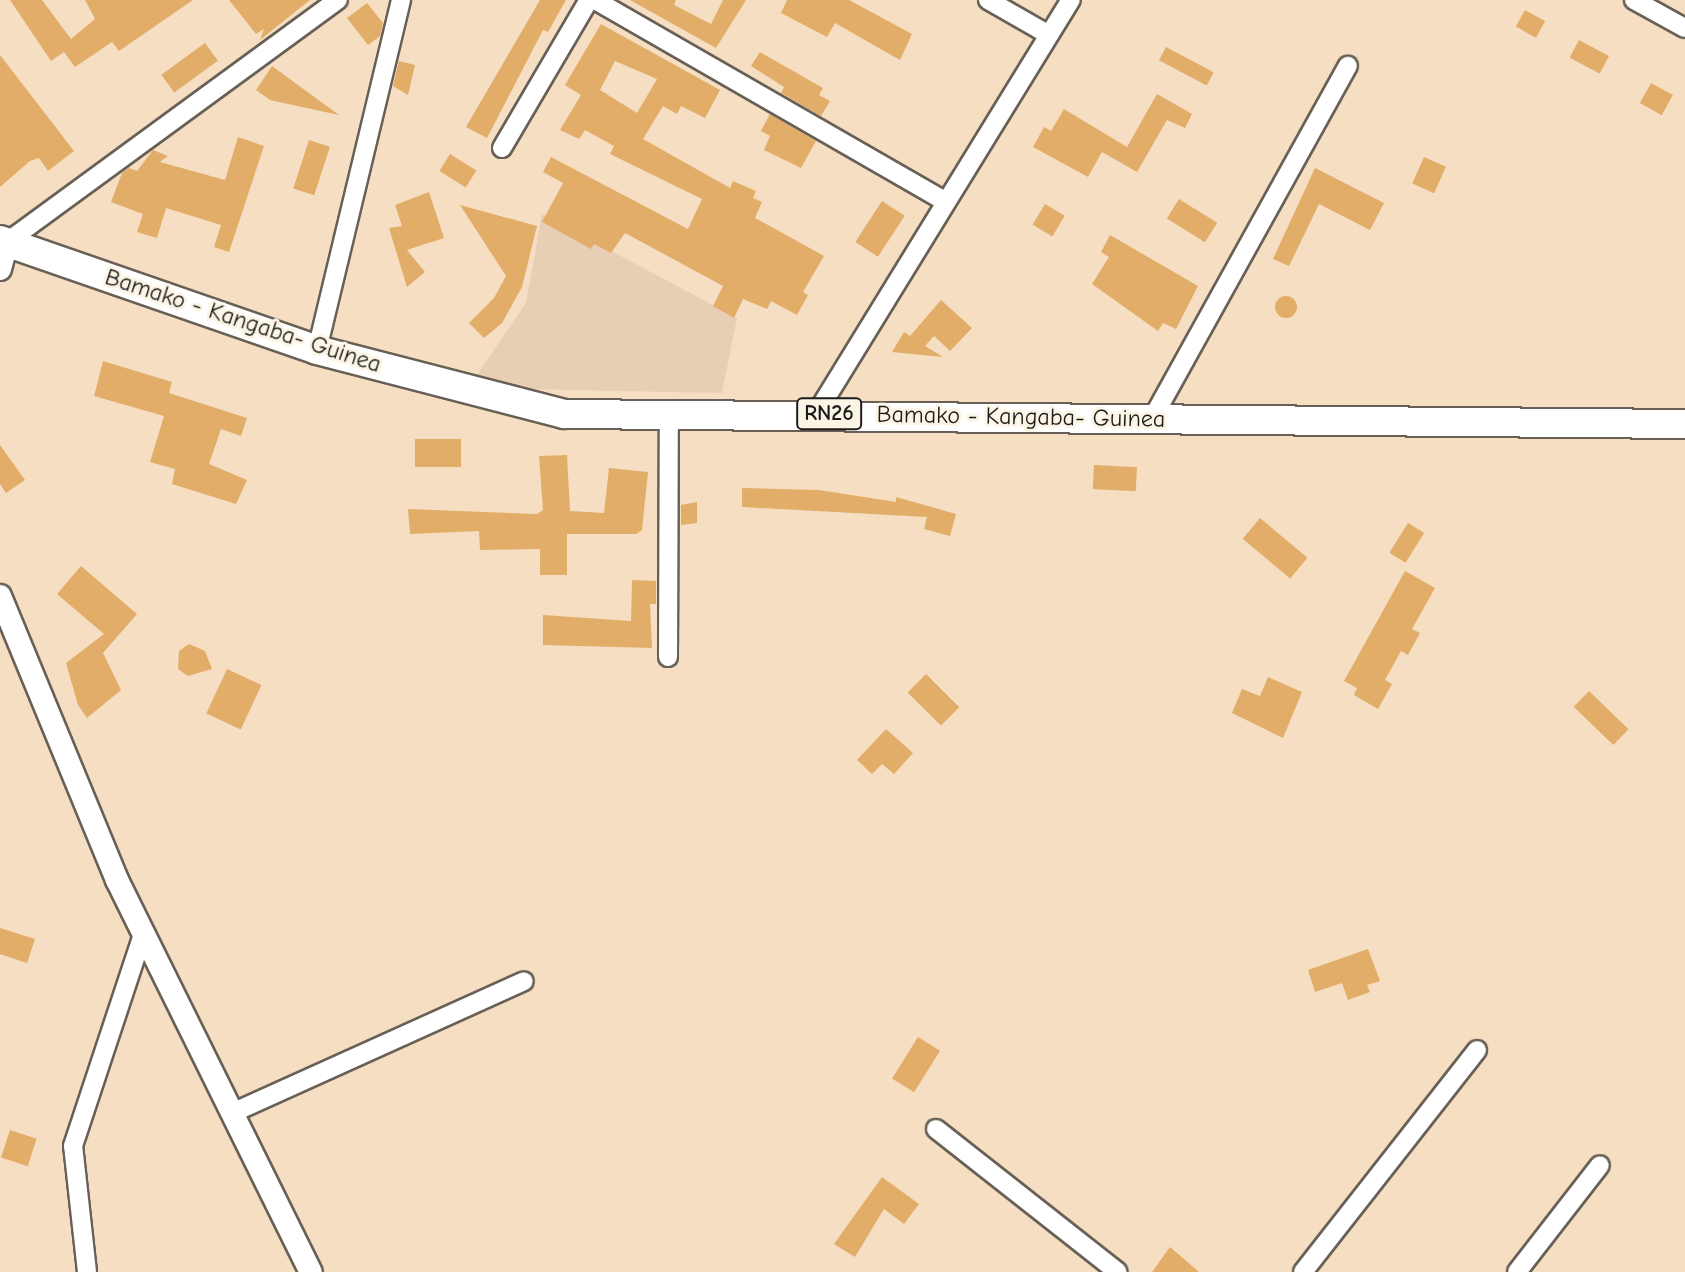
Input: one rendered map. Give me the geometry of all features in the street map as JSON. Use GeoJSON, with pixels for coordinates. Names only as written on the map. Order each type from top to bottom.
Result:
{"type":"FeatureCollection","features":[{"type":"Feature","properties":{"kind":"main road","name":"Bamako - Kangaba- Guinea"},"geometry":{"type":"LineString","coordinates":[[2,250],[317,350],[564,414],[1685,424]]}},
{"type":"Feature","properties":{"kind":"street"},"geometry":{"type":"LineString","coordinates":[[2,250],[338,0]]}},
{"type":"Feature","properties":{"kind":"street"},"geometry":{"type":"LineString","coordinates":[[317,350],[401,0]]}},
{"type":"Feature","properties":{"kind":"street"},"geometry":{"type":"LineString","coordinates":[[502,148],[589,0]]}},
{"type":"Feature","properties":{"kind":"street"},"geometry":{"type":"LineString","coordinates":[[595,0],[946,202]]}},
{"type":"Feature","properties":{"kind":"street"},"geometry":{"type":"LineString","coordinates":[[988,0],[1049,35]]}},
{"type":"Feature","properties":{"kind":"street"},"geometry":{"type":"LineString","coordinates":[[816,414],[1071,0]]}},
{"type":"Feature","properties":{"kind":"street"},"geometry":{"type":"LineString","coordinates":[[1634,0],[1685,28]]}},
{"type":"Feature","properties":{"kind":"street"},"geometry":{"type":"LineString","coordinates":[[1152,419],[1348,66]]}},
{"type":"Feature","properties":{"kind":"street"},"geometry":{"type":"LineString","coordinates":[[668,657],[669,414]]}},
{"type":"Feature","properties":{"kind":"street"},"geometry":{"type":"LineString","coordinates":[[0,596],[143,934],[311,1272]]}},
{"type":"Feature","properties":{"kind":"street"},"geometry":{"type":"LineString","coordinates":[[87,1272],[73,1146],[143,934]]}},
{"type":"Feature","properties":{"kind":"street"},"geometry":{"type":"LineString","coordinates":[[232,1113],[524,981]]}},
{"type":"Feature","properties":{"kind":"street"},"geometry":{"type":"LineString","coordinates":[[1303,1272],[1477,1050]]}},
{"type":"Feature","properties":{"kind":"street"},"geometry":{"type":"LineString","coordinates":[[936,1129],[1105,1268]]}},
{"type":"Feature","properties":{"kind":"street"},"geometry":{"type":"LineString","coordinates":[[1517,1272],[1600,1165]]}},
{"type":"Feature","properties":{"kind":"shaded area"},"geometry":{"type":"Polygon","coordinates":[[[542,214],[737,318],[722,393],[521,389],[477,375],[526,303],[542,214]]]}},
{"type":"Feature","properties":{"kind":"building"},"geometry":{"type":"Polygon","coordinates":[[[10,0],[42,0],[71,39],[95,19],[85,0],[193,0],[119,51],[112,42],[75,67],[64,52],[51,61],[10,0]]]}},
{"type":"Feature","properties":{"kind":"building"},"geometry":{"type":"Polygon","coordinates":[[[229,0],[310,0],[260,40],[264,29],[256,34],[229,0]]]}},
{"type":"Feature","properties":{"kind":"building"},"geometry":{"type":"Polygon","coordinates":[[[540,0],[566,0],[548,32],[543,30],[487,138],[466,127],[540,0]]]}},
{"type":"Feature","properties":{"kind":"building"},"geometry":{"type":"Polygon","coordinates":[[[630,0],[676,0],[674,5],[711,24],[723,0],[746,0],[716,48],[630,0]]]}},
{"type":"Feature","properties":{"kind":"building"},"geometry":{"type":"Polygon","coordinates":[[[787,0],[849,0],[912,34],[900,60],[835,23],[827,37],[781,13],[787,0]]]}},
{"type":"Feature","properties":{"kind":"building"},"geometry":{"type":"Polygon","coordinates":[[[367,3],[383,23],[380,36],[368,45],[347,18],[367,3]]]}},
{"type":"Feature","properties":{"kind":"building"},"geometry":{"type":"Polygon","coordinates":[[[1525,10],[1545,21],[1536,38],[1516,27],[1525,10]]]}},
{"type":"Feature","properties":{"kind":"building"},"geometry":{"type":"Polygon","coordinates":[[[601,24],[720,90],[705,118],[681,106],[677,114],[663,106],[643,139],[730,188],[733,181],[756,191],[753,198],[762,202],[755,218],[824,256],[803,292],[808,295],[797,315],[771,301],[767,309],[743,299],[734,318],[713,306],[723,286],[625,233],[611,253],[594,244],[591,249],[542,222],[563,183],[543,172],[551,157],[688,229],[702,199],[610,154],[614,146],[585,130],[579,139],[560,130],[581,95],[565,85],[601,24]],[[615,61],[600,90],[637,113],[657,79],[615,61]]]}},
{"type":"Feature","properties":{"kind":"building"},"geometry":{"type":"Polygon","coordinates":[[[1579,40],[1609,56],[1600,74],[1570,58],[1579,40]]]}},
{"type":"Feature","properties":{"kind":"building"},"geometry":{"type":"Polygon","coordinates":[[[205,43],[218,61],[174,93],[161,75],[205,43]]]}},
{"type":"Feature","properties":{"kind":"building"},"geometry":{"type":"Polygon","coordinates":[[[1166,47],[1214,72],[1207,86],[1159,60],[1166,47]]]}},
{"type":"Feature","properties":{"kind":"building"},"geometry":{"type":"Polygon","coordinates":[[[760,52],[823,88],[819,95],[830,101],[821,116],[781,93],[784,87],[751,66],[760,52]]]}},
{"type":"Feature","properties":{"kind":"building"},"geometry":{"type":"Polygon","coordinates":[[[0,55],[74,151],[48,171],[39,158],[30,161],[0,187],[0,55]]]}},
{"type":"Feature","properties":{"kind":"building"},"geometry":{"type":"Polygon","coordinates":[[[399,61],[415,65],[408,95],[393,86],[399,61]]]}},
{"type":"Feature","properties":{"kind":"building"},"geometry":{"type":"Polygon","coordinates":[[[272,66],[339,115],[270,100],[256,90],[272,66]]]}},
{"type":"Feature","properties":{"kind":"building"},"geometry":{"type":"Polygon","coordinates":[[[1651,83],[1673,95],[1662,115],[1640,103],[1651,83]]]}},
{"type":"Feature","properties":{"kind":"building"},"geometry":{"type":"Polygon","coordinates":[[[1157,94],[1192,114],[1185,128],[1167,120],[1137,172],[1102,152],[1088,177],[1033,147],[1044,127],[1051,131],[1064,109],[1127,147],[1157,94]]]}},
{"type":"Feature","properties":{"kind":"building"},"geometry":{"type":"Polygon","coordinates":[[[770,114],[816,141],[801,168],[764,150],[770,136],[761,131],[770,114]]]}},
{"type":"Feature","properties":{"kind":"building"},"geometry":{"type":"Polygon","coordinates":[[[238,137],[264,146],[229,252],[214,247],[221,225],[166,208],[157,238],[137,232],[143,214],[111,202],[122,173],[129,168],[137,171],[153,150],[168,156],[160,162],[225,180],[238,137]]]}},
{"type":"Feature","properties":{"kind":"building"},"geometry":{"type":"Polygon","coordinates":[[[309,140],[330,147],[314,195],[293,189],[309,140]]]}},
{"type":"Feature","properties":{"kind":"building"},"geometry":{"type":"Polygon","coordinates":[[[450,154],[476,170],[466,187],[439,171],[450,154]]]}},
{"type":"Feature","properties":{"kind":"building"},"geometry":{"type":"Polygon","coordinates":[[[1424,157],[1446,167],[1434,193],[1412,183],[1424,157]]]}},
{"type":"Feature","properties":{"kind":"building"},"geometry":{"type":"Polygon","coordinates":[[[1315,168],[1384,203],[1370,230],[1319,204],[1289,266],[1273,259],[1315,168]]]}},
{"type":"Feature","properties":{"kind":"building"},"geometry":{"type":"Polygon","coordinates":[[[429,192],[444,238],[407,250],[425,272],[407,287],[389,228],[402,226],[395,205],[429,192]]]}},
{"type":"Feature","properties":{"kind":"building"},"geometry":{"type":"Polygon","coordinates":[[[1179,199],[1217,223],[1205,242],[1167,219],[1179,199]]]}},
{"type":"Feature","properties":{"kind":"building"},"geometry":{"type":"Polygon","coordinates":[[[882,201],[905,216],[878,257],[855,242],[882,201]]]}},
{"type":"Feature","properties":{"kind":"building"},"geometry":{"type":"Polygon","coordinates":[[[1045,204],[1065,216],[1052,236],[1033,225],[1045,204]]]}},
{"type":"Feature","properties":{"kind":"building"},"geometry":{"type":"Polygon","coordinates":[[[460,205],[537,226],[522,287],[502,323],[484,338],[469,323],[494,298],[506,276],[460,205]]]}},
{"type":"Feature","properties":{"kind":"building"},"geometry":{"type":"Polygon","coordinates":[[[1110,235],[1198,286],[1176,329],[1163,323],[1158,331],[1092,284],[1109,257],[1101,252],[1110,235]]]}},
{"type":"Feature","properties":{"kind":"building"},"geometry":{"type":"Polygon","coordinates":[[[1286,296],[1294,299],[1297,307],[1294,315],[1286,318],[1278,315],[1275,307],[1278,299],[1286,296]]]}},
{"type":"Feature","properties":{"kind":"building"},"geometry":{"type":"Polygon","coordinates":[[[941,300],[972,328],[950,351],[934,336],[925,346],[943,357],[892,352],[904,332],[910,336],[941,300]]]}},
{"type":"Feature","properties":{"kind":"building"},"geometry":{"type":"Polygon","coordinates":[[[103,361],[172,382],[169,393],[247,418],[241,436],[221,429],[209,464],[247,480],[236,504],[172,484],[175,469],[150,462],[164,416],[94,396],[103,361]]]}},
{"type":"Feature","properties":{"kind":"building"},"geometry":{"type":"Polygon","coordinates":[[[415,439],[461,439],[461,467],[415,467],[415,439]]]}},
{"type":"Feature","properties":{"kind":"building"},"geometry":{"type":"Polygon","coordinates":[[[0,445],[25,480],[6,493],[0,484],[0,445]]]}},
{"type":"Feature","properties":{"kind":"building"},"geometry":{"type":"Polygon","coordinates":[[[567,455],[570,511],[604,513],[609,468],[648,472],[642,530],[636,534],[567,534],[567,575],[540,575],[540,549],[480,550],[479,531],[410,534],[408,509],[537,514],[543,510],[539,456],[567,455]]]}},
{"type":"Feature","properties":{"kind":"building"},"geometry":{"type":"Polygon","coordinates":[[[1094,465],[1137,467],[1136,491],[1093,489],[1094,465]]]}},
{"type":"Feature","properties":{"kind":"building"},"geometry":{"type":"Polygon","coordinates":[[[742,488],[819,490],[896,502],[896,497],[956,514],[950,536],[924,529],[927,517],[742,507],[742,488]]]}},
{"type":"Feature","properties":{"kind":"building"},"geometry":{"type":"Polygon","coordinates":[[[697,502],[697,523],[681,525],[681,505],[697,502]]]}},
{"type":"Feature","properties":{"kind":"building"},"geometry":{"type":"Polygon","coordinates":[[[1260,518],[1307,558],[1290,579],[1243,539],[1260,518]]]}},
{"type":"Feature","properties":{"kind":"building"},"geometry":{"type":"Polygon","coordinates":[[[1408,523],[1424,533],[1406,563],[1389,553],[1408,523]]]}},
{"type":"Feature","properties":{"kind":"building"},"geometry":{"type":"Polygon","coordinates":[[[81,566],[137,614],[103,653],[121,690],[87,718],[78,705],[66,663],[104,634],[57,594],[81,566]]]}},
{"type":"Feature","properties":{"kind":"building"},"geometry":{"type":"Polygon","coordinates":[[[1405,571],[1435,588],[1412,629],[1420,633],[1408,655],[1401,651],[1385,680],[1392,684],[1378,709],[1354,695],[1357,688],[1344,681],[1405,571]]]}},
{"type":"Feature","properties":{"kind":"building"},"geometry":{"type":"Polygon","coordinates":[[[632,580],[656,581],[656,604],[650,604],[652,648],[543,645],[543,615],[631,621],[632,580]]]}},
{"type":"Feature","properties":{"kind":"building"},"geometry":{"type":"Polygon","coordinates":[[[189,644],[205,651],[212,669],[188,676],[178,669],[179,651],[189,644]]]}},
{"type":"Feature","properties":{"kind":"building"},"geometry":{"type":"Polygon","coordinates":[[[227,669],[261,685],[241,729],[206,713],[227,669]]]}},
{"type":"Feature","properties":{"kind":"building"},"geometry":{"type":"Polygon","coordinates":[[[926,674],[959,707],[941,726],[908,692],[926,674]]]}},
{"type":"Feature","properties":{"kind":"building"},"geometry":{"type":"Polygon","coordinates":[[[1268,677],[1302,692],[1283,738],[1232,713],[1242,689],[1260,696],[1268,677]]]}},
{"type":"Feature","properties":{"kind":"building"},"geometry":{"type":"Polygon","coordinates":[[[1589,691],[1629,729],[1613,745],[1574,707],[1589,691]]]}},
{"type":"Feature","properties":{"kind":"building"},"geometry":{"type":"Polygon","coordinates":[[[886,729],[913,753],[894,774],[882,764],[872,774],[857,760],[886,729]]]}},
{"type":"Feature","properties":{"kind":"building"},"geometry":{"type":"Polygon","coordinates":[[[0,928],[35,939],[27,963],[0,954],[0,928]]]}},
{"type":"Feature","properties":{"kind":"building"},"geometry":{"type":"Polygon","coordinates":[[[1368,949],[1380,981],[1367,985],[1370,992],[1348,1000],[1342,983],[1315,992],[1308,970],[1368,949]]]}},
{"type":"Feature","properties":{"kind":"building"},"geometry":{"type":"Polygon","coordinates":[[[918,1037],[940,1051],[914,1092],[892,1079],[918,1037]]]}},
{"type":"Feature","properties":{"kind":"building"},"geometry":{"type":"Polygon","coordinates":[[[10,1130],[37,1139],[28,1166],[1,1158],[10,1130]]]}},
{"type":"Feature","properties":{"kind":"building"},"geometry":{"type":"Polygon","coordinates":[[[882,1177],[919,1204],[904,1224],[884,1209],[855,1257],[834,1244],[882,1177]]]}},
{"type":"Feature","properties":{"kind":"building"},"geometry":{"type":"Polygon","coordinates":[[[1170,1247],[1199,1272],[1152,1272],[1170,1247]]]}}]}
